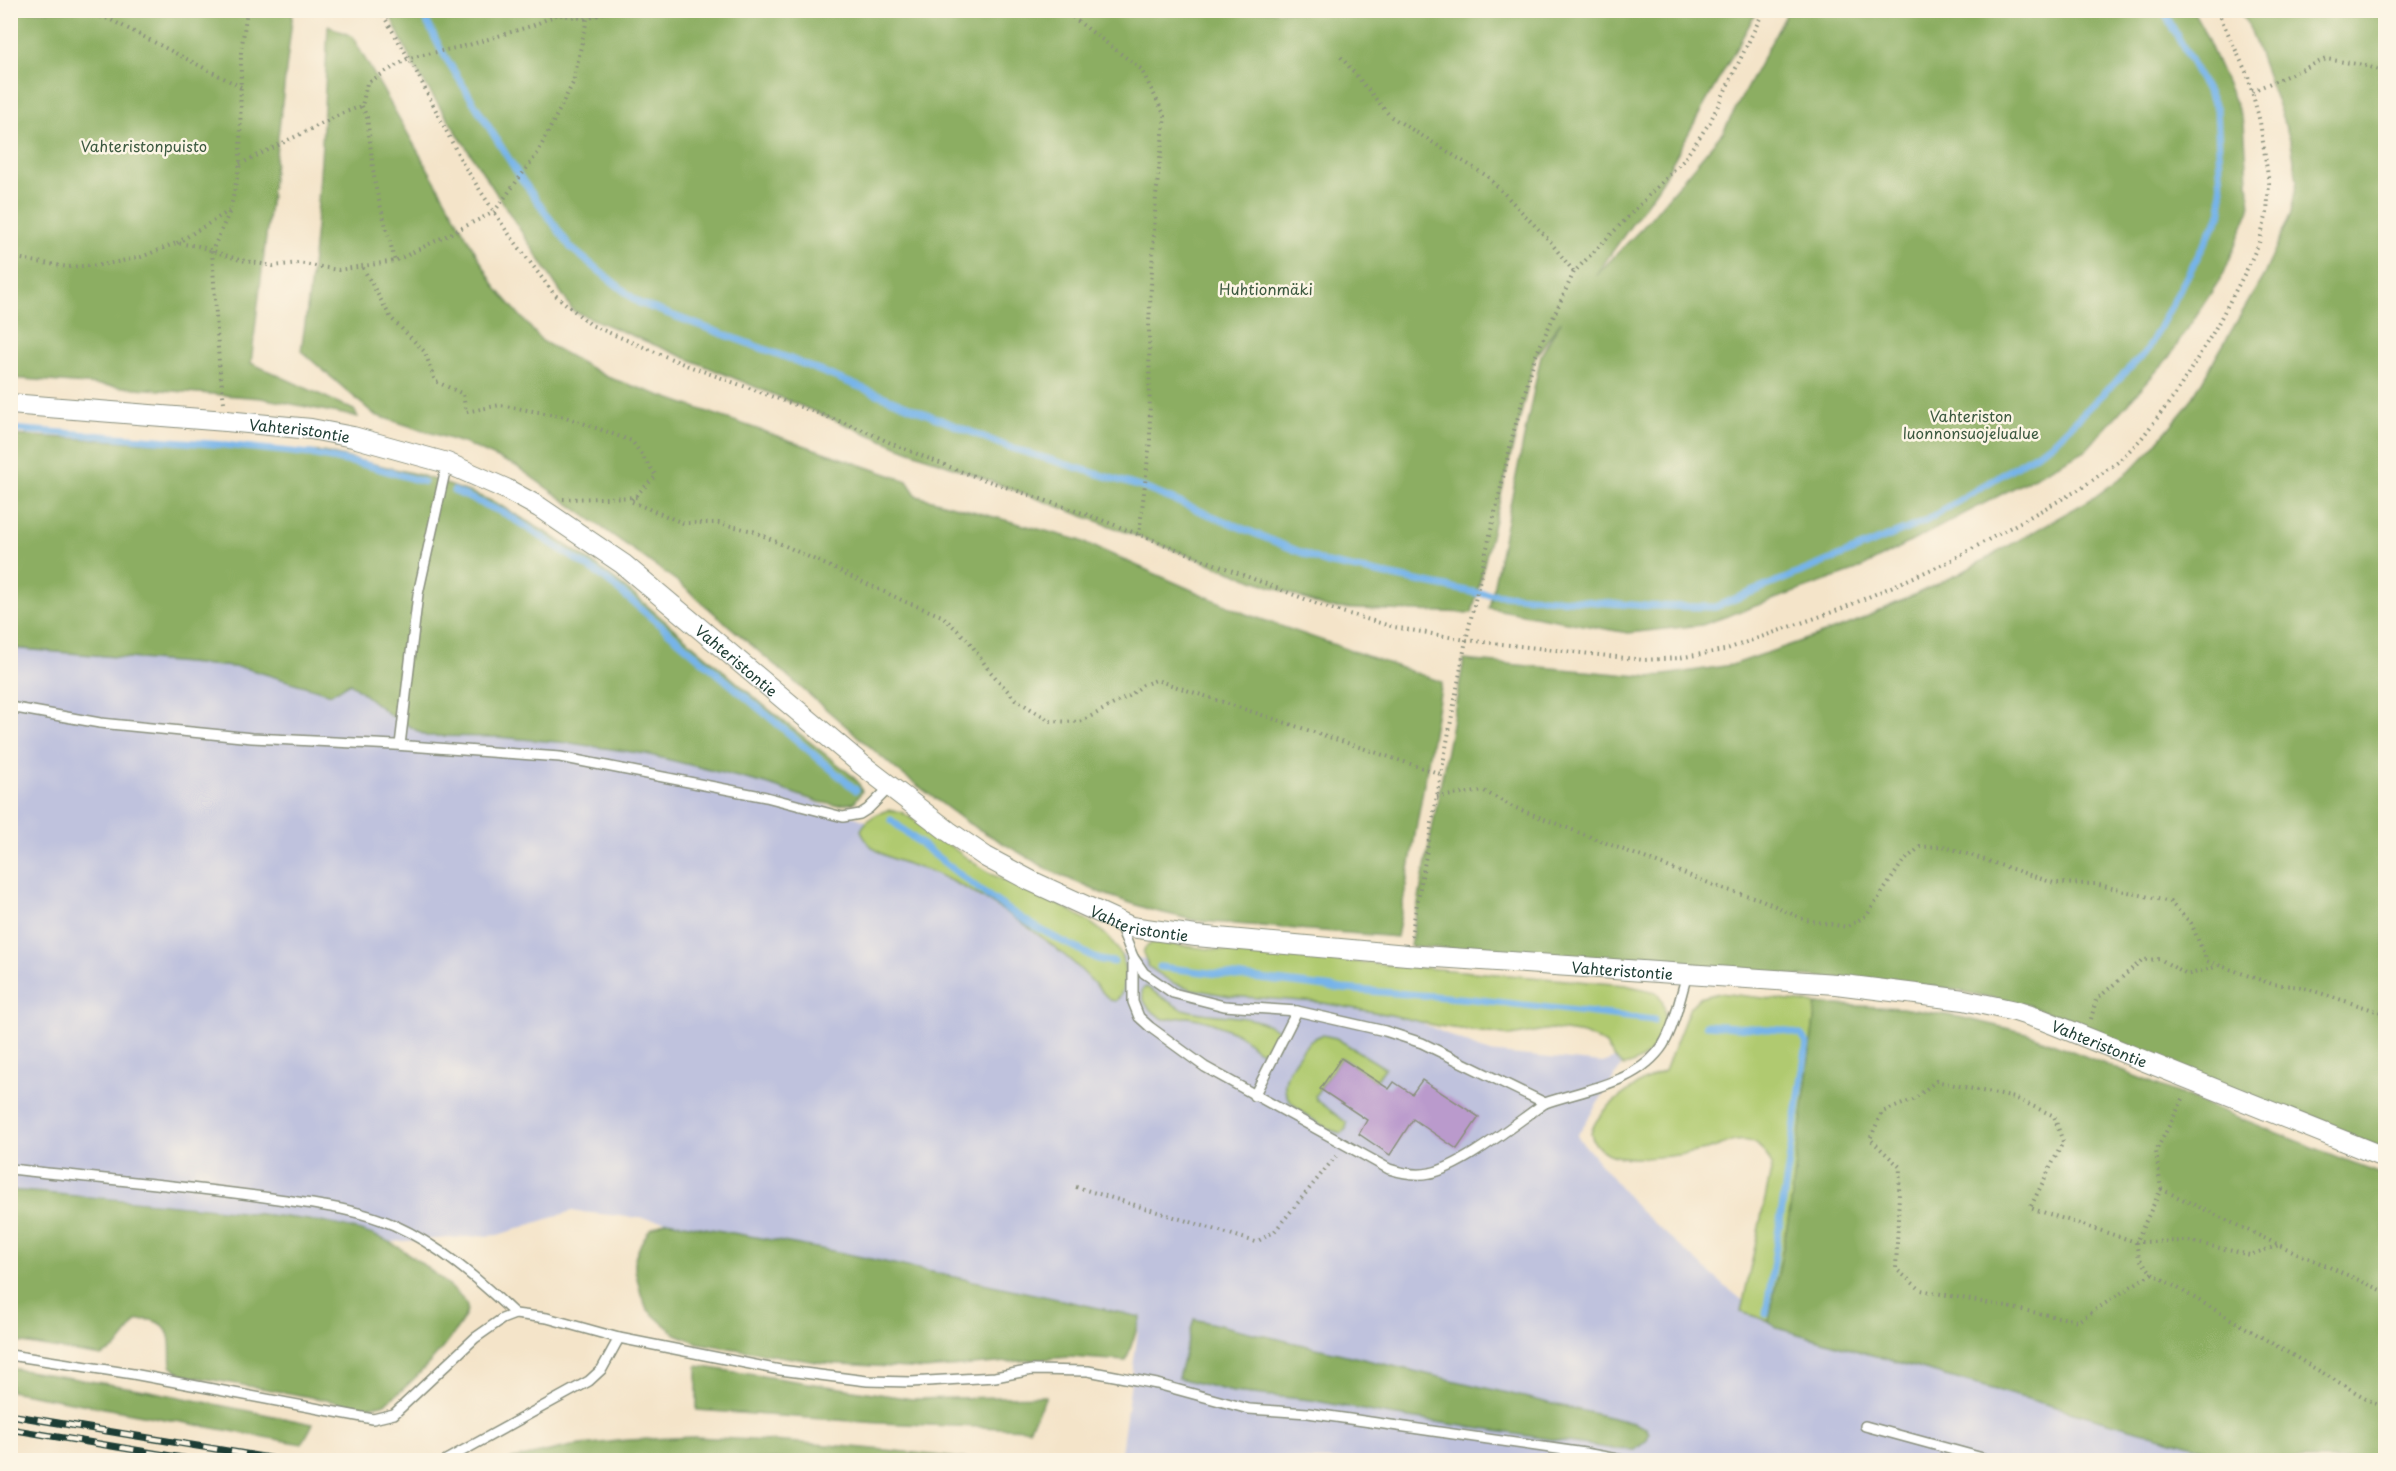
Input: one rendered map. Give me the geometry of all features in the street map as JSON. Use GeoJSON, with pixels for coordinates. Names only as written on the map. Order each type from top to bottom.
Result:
{"type":"FeatureCollection","features":[{"type":"Feature","properties":{"kind":"street","name":"Vahteristontie"},"geometry":{"type":"LineString","coordinates":[[10,404],[311,429],[353,437],[447,463],[506,489],[584,536],[642,579],[890,787],[986,857],[1031,881],[1119,922],[1148,930],[1196,936],[1407,955],[1836,984],[1964,1000],[2015,1011],[2086,1037],[2385,1158]]}},
{"type":"Feature","properties":{"kind":"lane"},"geometry":{"type":"LineString","coordinates":[[400,745],[418,594],[447,463]]}},
{"type":"Feature","properties":{"kind":"lane"},"geometry":{"type":"LineString","coordinates":[[10,707],[100,723],[252,738],[400,745],[560,757],[766,797],[843,816],[860,814],[890,787]]}},
{"type":"Feature","properties":{"kind":"lane"},"geometry":{"type":"LineString","coordinates":[[1119,922],[1133,957],[1150,979],[1173,993],[1224,1006],[1297,1011],[1385,1031],[1422,1043],[1545,1103]]}},
{"type":"Feature","properties":{"kind":"lane"},"geometry":{"type":"LineString","coordinates":[[1133,957],[1132,993],[1136,1010],[1139,1017],[1150,1027],[1189,1057],[1254,1096],[1389,1169],[1408,1174],[1428,1174],[1452,1165],[1545,1103],[1626,1076],[1641,1068],[1663,1044],[1687,975]]}},
{"type":"Feature","properties":{"kind":"lane"},"geometry":{"type":"LineString","coordinates":[[1254,1096],[1297,1011]]}},
{"type":"Feature","properties":{"kind":"lane"},"geometry":{"type":"LineString","coordinates":[[10,1169],[240,1193],[350,1211],[376,1218],[407,1231],[436,1249],[490,1291],[515,1314]]}},
{"type":"Feature","properties":{"kind":"lane"},"geometry":{"type":"LineString","coordinates":[[10,1355],[133,1374],[373,1419],[394,1414],[476,1338],[502,1319],[515,1314],[547,1318],[619,1338],[759,1366],[867,1381],[911,1382],[994,1377],[1032,1370],[1088,1371],[1157,1384],[1249,1409],[1308,1413],[1585,1453],[1622,1461]]}},
{"type":"Feature","properties":{"kind":"lane"},"geometry":{"type":"LineString","coordinates":[[446,1461],[589,1381],[602,1369],[619,1338]]}},
{"type":"Feature","properties":{"kind":"lane"},"geometry":{"type":"LineString","coordinates":[[1865,1426],[1990,1461]]}},
{"type":"Feature","properties":{"kind":"path"},"geometry":{"type":"LineString","coordinates":[[71,10],[109,19],[241,87]]}},
{"type":"Feature","properties":{"kind":"path"},"geometry":{"type":"LineString","coordinates":[[226,421],[219,363],[212,251],[230,211],[240,164],[241,52],[246,10]]}},
{"type":"Feature","properties":{"kind":"path"},"geometry":{"type":"LineString","coordinates":[[380,10],[409,58],[463,164],[494,212],[554,294],[591,325],[686,365],[861,429],[965,473],[1139,535],[1328,608],[1394,627],[1466,640],[1644,660],[1679,658],[1724,650],[1841,609],[1948,562],[2080,489],[2118,462],[2141,439],[2175,395],[2219,321],[2259,243],[2267,213],[2269,183],[2260,122],[2236,46],[2217,10]]}},
{"type":"Feature","properties":{"kind":"path"},"geometry":{"type":"LineString","coordinates":[[395,261],[375,185],[367,117],[362,106],[367,83],[409,58],[469,45],[534,25],[558,14],[588,19],[612,10]]}},
{"type":"Feature","properties":{"kind":"path"},"geometry":{"type":"LineString","coordinates":[[1063,10],[1141,69],[1165,116],[1156,196],[1149,323],[1150,441],[1139,535]]}},
{"type":"Feature","properties":{"kind":"path"},"geometry":{"type":"LineString","coordinates":[[1407,955],[1466,640],[1513,434],[1535,357],[1574,272],[1683,161],[1710,122],[1764,10]]}},
{"type":"Feature","properties":{"kind":"path"},"geometry":{"type":"LineString","coordinates":[[176,243],[198,246],[240,260],[273,266],[299,263],[338,270],[363,268],[395,261],[494,212],[537,154],[573,83],[588,19]]}},
{"type":"Feature","properties":{"kind":"path"},"geometry":{"type":"LineString","coordinates":[[1341,57],[1390,116],[1487,176],[1548,239],[1574,272]]}},
{"type":"Feature","properties":{"kind":"path"},"geometry":{"type":"LineString","coordinates":[[2252,91],[2326,59],[2363,65],[2385,72]]}},
{"type":"Feature","properties":{"kind":"path"},"geometry":{"type":"LineString","coordinates":[[240,164],[343,113],[362,106]]}},
{"type":"Feature","properties":{"kind":"path"},"geometry":{"type":"LineString","coordinates":[[10,257],[67,267],[102,265],[141,257],[176,243],[230,211]]}},
{"type":"Feature","properties":{"kind":"path"},"geometry":{"type":"LineString","coordinates":[[363,268],[391,318],[425,352],[435,381],[463,394],[466,411],[500,405],[566,417],[632,441],[656,476],[630,501],[683,524],[718,523],[753,531],[906,602],[942,616],[969,641],[988,669],[1015,699],[1050,721],[1080,722],[1129,696],[1143,685],[1156,680],[1441,774]]}},
{"type":"Feature","properties":{"kind":"path"},"geometry":{"type":"LineString","coordinates":[[526,500],[641,497]]}},
{"type":"Feature","properties":{"kind":"path"},"geometry":{"type":"LineString","coordinates":[[1437,797],[1484,791],[1511,806],[1724,889],[1760,900],[1805,920],[1847,927],[1867,915],[1902,863],[1920,847],[1943,846],[2054,883],[2095,884],[2170,902],[2191,923],[2207,961],[2272,984],[2301,987],[2385,1014]]}},
{"type":"Feature","properties":{"kind":"path"},"geometry":{"type":"LineString","coordinates":[[2086,1037],[2096,1000],[2142,960],[2160,959],[2187,975],[2220,966]]}},
{"type":"Feature","properties":{"kind":"path"},"geometry":{"type":"LineString","coordinates":[[2193,1079],[2156,1151],[2161,1189],[2136,1242],[2139,1258],[2152,1273],[2385,1410]]}},
{"type":"Feature","properties":{"kind":"path"},"geometry":{"type":"LineString","coordinates":[[2152,1273],[2078,1321],[1921,1290],[1896,1269],[1900,1167],[1870,1139],[1882,1112],[1913,1100],[1936,1081],[2015,1098],[2054,1116],[2063,1142],[2030,1208],[2136,1242],[2189,1241],[2250,1255],[2279,1245]]}},
{"type":"Feature","properties":{"kind":"path"},"geometry":{"type":"LineString","coordinates":[[1076,1187],[1256,1242],[1274,1232],[1344,1146]]}},
{"type":"Feature","properties":{"kind":"path"},"geometry":{"type":"LineString","coordinates":[[2161,1189],[2385,1292]]}},
{"type":"Feature","properties":{"kind":"shaded area"},"geometry":{"type":"Polygon","coordinates":[[[10,648],[245,668],[330,694],[350,683],[390,715],[426,736],[497,737],[570,743],[646,754],[766,784],[923,842],[1074,945],[1392,1010],[1487,1052],[1603,1063],[1630,1052],[1577,1136],[1640,1211],[1726,1287],[1777,1328],[2243,1460],[1120,1460],[1140,1317],[838,1252],[667,1221],[572,1211],[498,1235],[389,1242],[366,1233],[210,1209],[11,1190],[10,648]]]}},
{"type":"Feature","properties":{"kind":"green space","name":"Vahteristonpuisto"},"geometry":{"type":"Polygon","coordinates":[[[10,11],[293,11],[251,363],[354,410],[358,417],[261,398],[11,378],[10,11]]]}},
{"type":"Feature","properties":{"kind":"green space","name":"Huhtionmäki"},"geometry":{"type":"Polygon","coordinates":[[[388,11],[1757,11],[1659,186],[1595,276],[1643,227],[1723,132],[1788,11],[2193,11],[2244,123],[2250,209],[2224,273],[2169,357],[2086,450],[1857,570],[1702,625],[1628,633],[1489,608],[1541,355],[1561,321],[1535,357],[1472,613],[1328,608],[897,446],[573,311],[414,67],[388,11]]]}},
{"type":"Feature","properties":{"kind":"green space"},"geometry":{"type":"Polygon","coordinates":[[[2240,11],[2385,11],[2385,1150],[2028,1005],[1939,987],[1410,946],[1464,660],[1651,677],[1732,665],[1853,623],[1959,574],[2093,498],[2129,472],[2154,446],[2188,405],[2264,275],[2291,213],[2297,181],[2291,142],[2251,31],[2240,11]]]}},
{"type":"Feature","properties":{"kind":"green space"},"geometry":{"type":"Polygon","coordinates":[[[328,26],[352,36],[496,288],[542,341],[607,377],[907,481],[917,496],[1079,540],[1246,614],[1442,682],[1397,937],[1198,921],[1151,910],[1101,893],[1051,871],[968,823],[898,771],[678,582],[516,466],[466,444],[375,415],[301,351],[316,230],[328,26]]]}},
{"type":"Feature","properties":{"kind":"green space"},"geometry":{"type":"Polygon","coordinates":[[[10,435],[323,452],[420,475],[496,503],[595,564],[767,708],[849,773],[858,782],[862,791],[854,803],[835,805],[766,784],[646,754],[570,743],[497,737],[426,736],[390,715],[350,683],[331,694],[245,668],[11,648],[10,435]]]}},
{"type":"Feature","properties":{"kind":"green space"},"geometry":{"type":"Polygon","coordinates":[[[888,810],[901,812],[988,872],[1049,900],[1093,924],[1110,939],[1121,956],[1125,975],[1123,989],[1116,1001],[1110,1000],[1076,965],[1049,943],[987,900],[937,874],[893,859],[873,848],[861,830],[872,817],[888,810]]]}},
{"type":"Feature","properties":{"kind":"green space"},"geometry":{"type":"Polygon","coordinates":[[[1153,942],[1226,951],[1625,985],[1656,992],[1662,1001],[1665,1013],[1664,1025],[1660,1037],[1644,1057],[1623,1066],[1605,1044],[1584,1034],[1551,1029],[1510,1036],[1438,1026],[1317,1002],[1230,996],[1192,989],[1173,983],[1149,967],[1143,953],[1145,948],[1153,942]]]}},
{"type":"Feature","properties":{"kind":"green space"},"geometry":{"type":"Polygon","coordinates":[[[1146,987],[1183,1009],[1246,1018],[1270,1025],[1280,1032],[1277,1046],[1270,1053],[1265,1053],[1256,1049],[1238,1034],[1207,1021],[1188,1017],[1164,1019],[1146,1004],[1142,990],[1146,987]]]}},
{"type":"Feature","properties":{"kind":"green space"},"geometry":{"type":"Polygon","coordinates":[[[1719,993],[1816,1004],[1790,1211],[1769,1321],[1741,1312],[1772,1166],[1761,1149],[1751,1142],[1739,1141],[1683,1154],[1640,1158],[1614,1156],[1602,1150],[1591,1134],[1601,1114],[1610,1105],[1632,1088],[1665,1071],[1690,1007],[1699,998],[1719,993]]]}},
{"type":"Feature","properties":{"kind":"green space"},"geometry":{"type":"Polygon","coordinates":[[[1816,1004],[1902,1008],[1959,1017],[2027,1033],[2385,1176],[2385,1460],[2243,1460],[1777,1328],[1769,1321],[1790,1211],[1816,1004]]]}},
{"type":"Feature","properties":{"kind":"green space"},"geometry":{"type":"Polygon","coordinates":[[[1322,1035],[1336,1038],[1385,1068],[1376,1081],[1341,1058],[1315,1096],[1347,1123],[1346,1129],[1341,1133],[1325,1127],[1301,1111],[1285,1092],[1285,1084],[1291,1067],[1308,1043],[1322,1035]]]}},
{"type":"Feature","properties":{"kind":"green space"},"geometry":{"type":"Polygon","coordinates":[[[10,1190],[278,1216],[357,1230],[391,1243],[434,1273],[463,1301],[467,1307],[465,1316],[446,1344],[417,1376],[391,1399],[374,1406],[348,1404],[189,1376],[178,1372],[171,1366],[169,1335],[163,1326],[154,1321],[137,1321],[115,1349],[101,1356],[11,1341],[10,1190]]]}},
{"type":"Feature","properties":{"kind":"green space"},"geometry":{"type":"Polygon","coordinates":[[[667,1221],[838,1252],[1141,1317],[1126,1361],[1069,1357],[925,1369],[823,1363],[698,1343],[676,1334],[660,1321],[647,1309],[641,1294],[635,1270],[635,1258],[650,1229],[667,1221]]]}},
{"type":"Feature","properties":{"kind":"green space"},"geometry":{"type":"Polygon","coordinates":[[[1194,1319],[1634,1423],[1646,1428],[1649,1433],[1647,1440],[1635,1450],[1614,1449],[1384,1414],[1311,1400],[1233,1392],[1178,1378],[1194,1319]]]}},
{"type":"Feature","properties":{"kind":"green space"},"geometry":{"type":"Polygon","coordinates":[[[697,1366],[912,1399],[1046,1396],[1029,1429],[879,1423],[697,1410],[697,1366]]]}},
{"type":"Feature","properties":{"kind":"green space"},"geometry":{"type":"Polygon","coordinates":[[[10,1368],[145,1390],[313,1424],[302,1444],[11,1391],[10,1368]]]}},
{"type":"Feature","properties":{"kind":"green space"},"geometry":{"type":"Polygon","coordinates":[[[694,1437],[834,1446],[974,1460],[508,1460],[572,1446],[628,1440],[694,1437]]]}},
{"type":"Feature","properties":{"kind":"building"},"geometry":{"type":"Polygon","coordinates":[[[1341,1058],[1389,1089],[1394,1082],[1412,1094],[1422,1080],[1479,1117],[1457,1149],[1413,1119],[1390,1155],[1359,1134],[1367,1120],[1320,1089],[1341,1058]]]}},
{"type":"Feature","properties":{"kind":"waterway"},"geometry":{"type":"LineString","coordinates":[[421,10],[441,50],[520,177],[571,248],[639,303],[788,358],[1008,447],[1144,488],[1327,563],[1477,593],[1647,606],[1715,607],[1924,522],[2052,444],[2147,351],[2222,211],[2217,109],[2163,10]]}},
{"type":"Feature","properties":{"kind":"waterway"},"geometry":{"type":"LineString","coordinates":[[10,429],[311,454],[366,465],[424,482]]}},
{"type":"Feature","properties":{"kind":"waterway"},"geometry":{"type":"LineString","coordinates":[[454,491],[506,514],[602,576],[856,790]]}},
{"type":"Feature","properties":{"kind":"waterway"},"geometry":{"type":"LineString","coordinates":[[891,820],[980,890],[1027,922],[1094,957],[1114,962]]}},
{"type":"Feature","properties":{"kind":"waterway"},"geometry":{"type":"LineString","coordinates":[[1160,967],[1343,989],[1472,999],[1654,1020]]}},
{"type":"Feature","properties":{"kind":"waterway"},"geometry":{"type":"LineString","coordinates":[[1706,1025],[1783,1030],[1801,1035],[1807,1043],[1766,1314]]}},
{"type":"Feature","properties":{"kind":"railway"},"geometry":{"type":"LineString","coordinates":[[10,1415],[282,1460]]}},
{"type":"Feature","properties":{"kind":"railway"},"geometry":{"type":"LineString","coordinates":[[10,1429],[195,1460]]}},
{"type":"Feature","properties":{"kind":"park label","name":"Vahteriston luonnonsuojelualue"},"geometry":{"type":"Point","coordinates":[1971,424]}}]}
